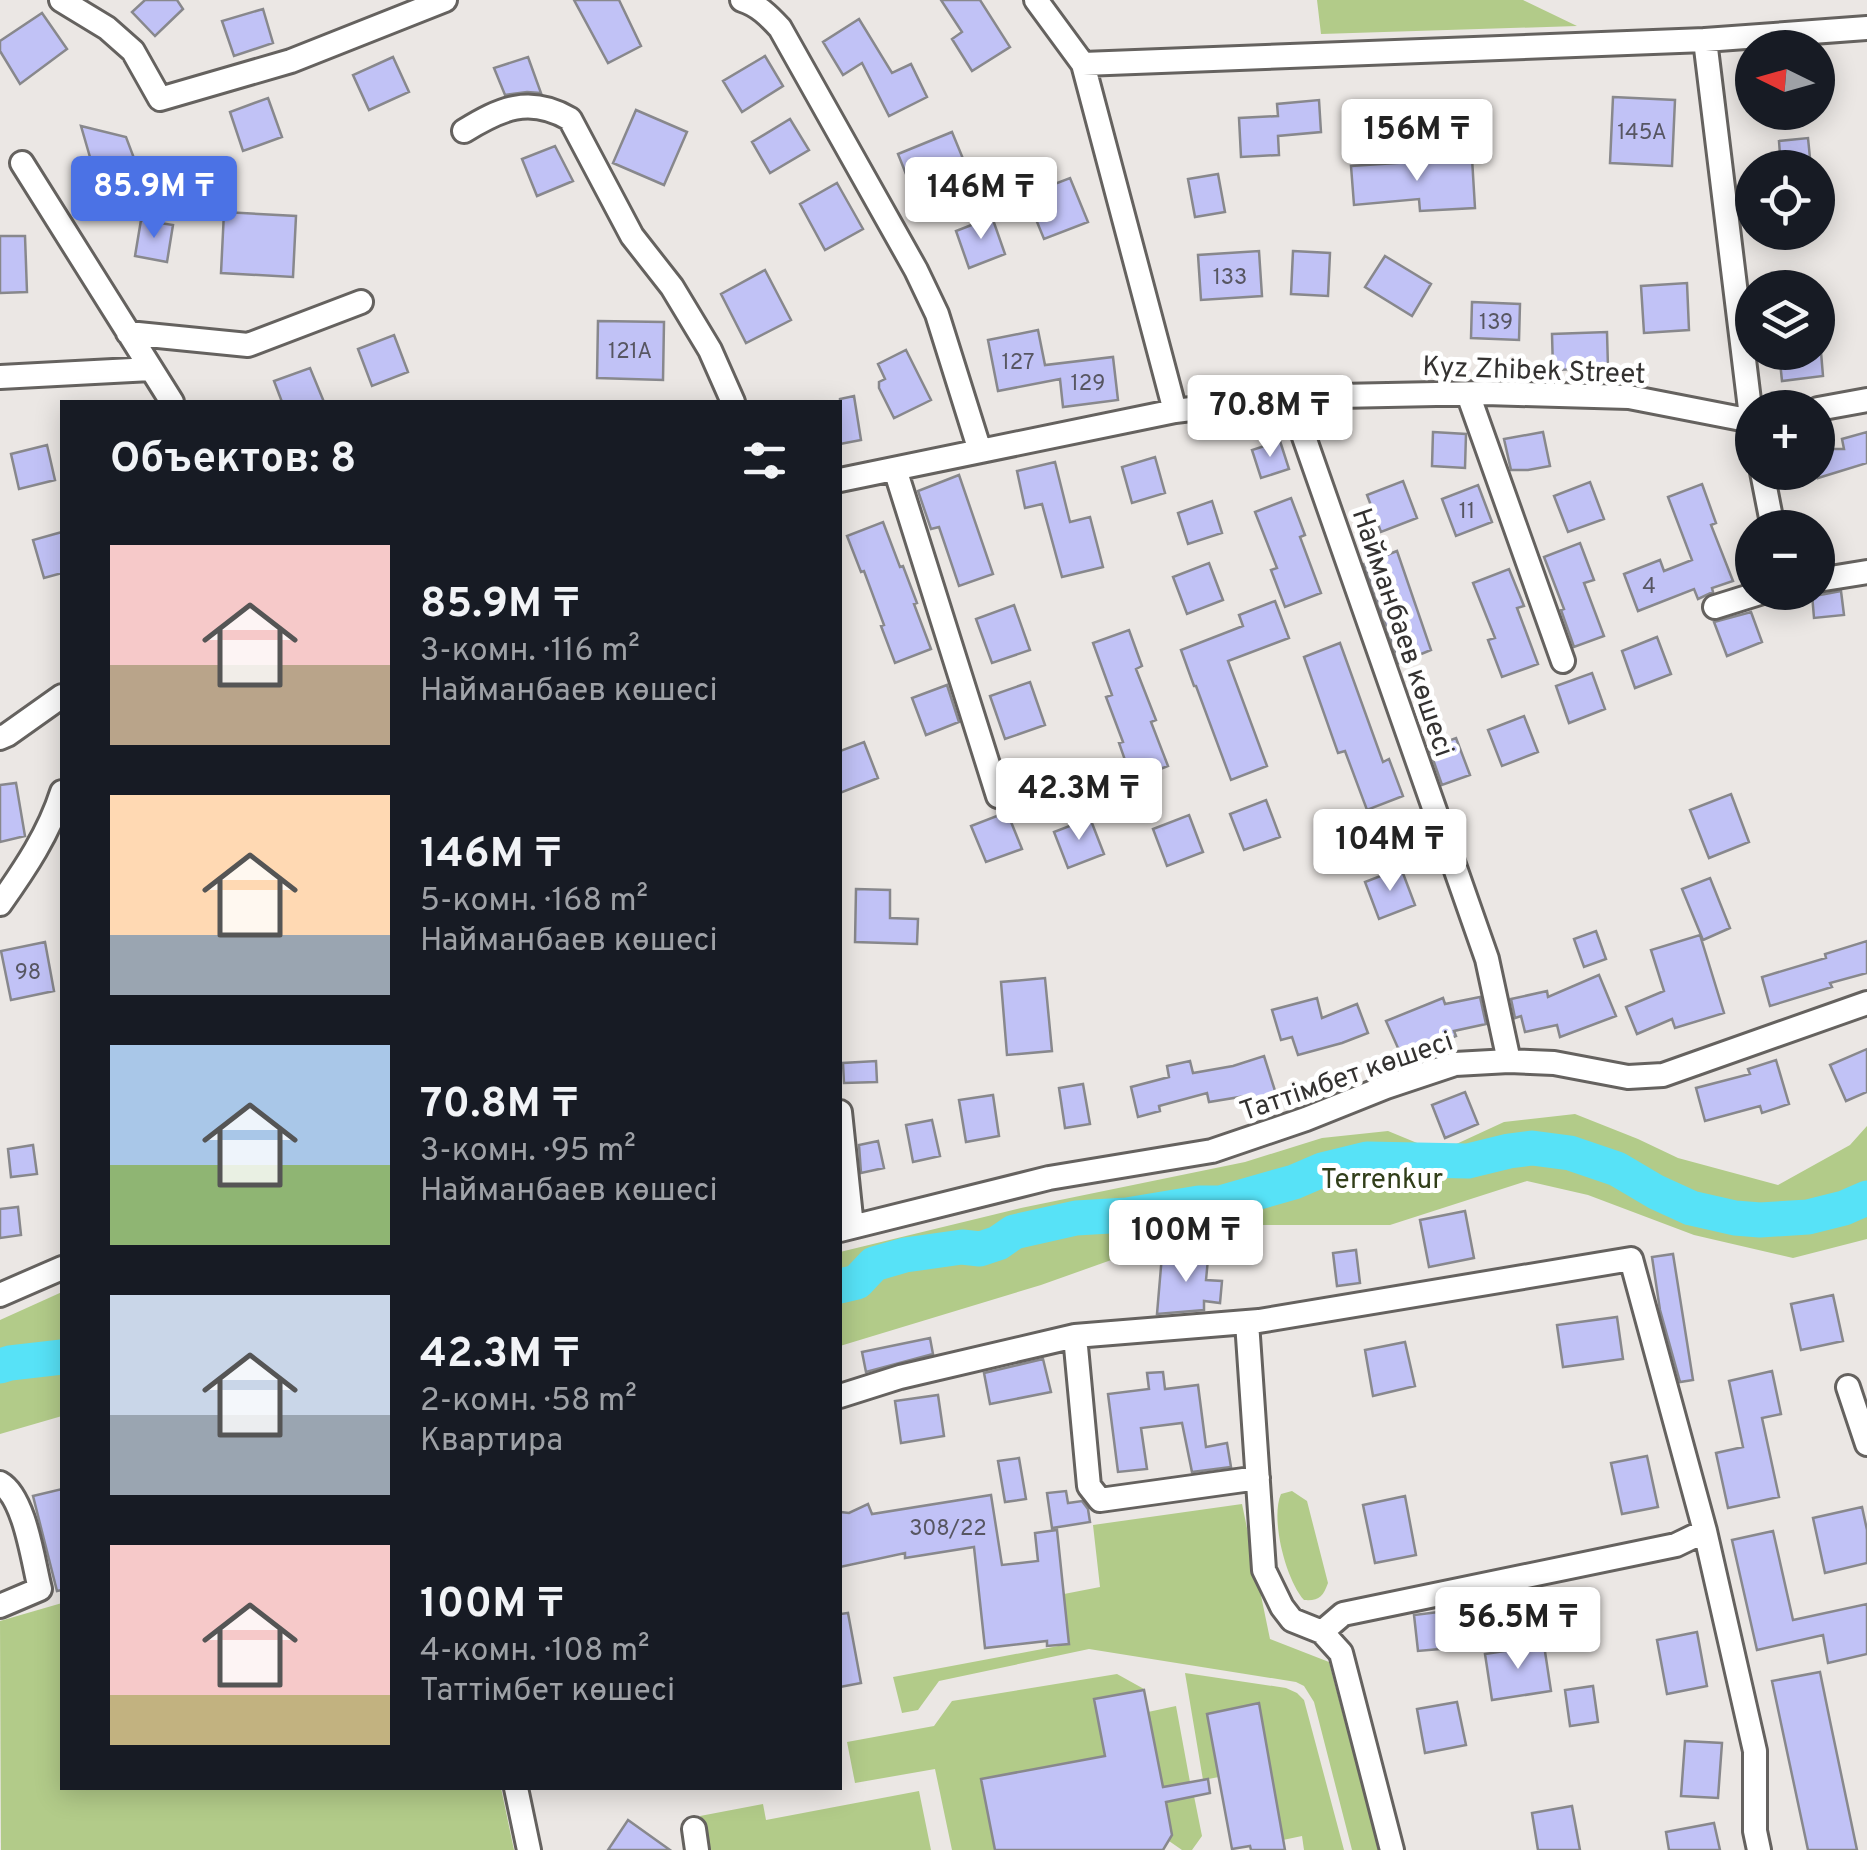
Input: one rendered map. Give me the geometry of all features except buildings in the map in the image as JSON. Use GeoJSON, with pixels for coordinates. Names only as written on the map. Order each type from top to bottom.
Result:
{"type":"FeatureCollection","features":[{"type":"Feature","properties":{"kind":"street"},"geometry":{"type":"LineString","coordinates":[[61,0],[107,28],[133,52],[160,99],[291,62],[445,0]]}},
{"type":"Feature","properties":{"kind":"street"},"geometry":{"type":"LineString","coordinates":[[742,0],[767,14],[780,28],[916,270],[936,314],[980,451]]}},
{"type":"Feature","properties":{"kind":"street"},"geometry":{"type":"LineString","coordinates":[[1036,0],[1083,64],[1175,411]]}},
{"type":"Feature","properties":{"kind":"street"},"geometry":{"type":"LineString","coordinates":[[1083,64],[1705,40],[1867,28]]}},
{"type":"Feature","properties":{"kind":"street"},"geometry":{"type":"LineString","coordinates":[[1705,40],[1748,390]]}},
{"type":"Feature","properties":{"kind":"street"},"geometry":{"type":"LineString","coordinates":[[464,132],[508,108],[550,109],[570,119],[632,236],[672,287],[710,350],[731,400]]}},
{"type":"Feature","properties":{"kind":"street"},"geometry":{"type":"LineString","coordinates":[[22,162],[171,400]]}},
{"type":"Feature","properties":{"kind":"street"},"geometry":{"type":"LineString","coordinates":[[128,333],[248,344],[361,302]]}},
{"type":"Feature","properties":{"kind":"street"},"geometry":{"type":"LineString","coordinates":[[0,377],[150,369]]}},
{"type":"Feature","properties":{"kind":"street"},"geometry":{"type":"LineString","coordinates":[[1468,394],[1563,661]]}},
{"type":"Feature","properties":{"kind":"street","name":"Kyz Zhibek Street"},"geometry":{"type":"LineString","coordinates":[[842,480],[1175,411],[1290,397],[1629,397],[1735,419]]}},
{"type":"Feature","properties":{"kind":"street","name":"Найманбаев көшесі"},"geometry":{"type":"LineString","coordinates":[[1290,397],[1487,959],[1508,1061]]}},
{"type":"Feature","properties":{"kind":"street"},"geometry":{"type":"LineString","coordinates":[[1835,406],[1867,400]]}},
{"type":"Feature","properties":{"kind":"street"},"geometry":{"type":"LineString","coordinates":[[895,469],[998,796]]}},
{"type":"Feature","properties":{"kind":"street"},"geometry":{"type":"LineString","coordinates":[[1835,577],[1867,572]]}},
{"type":"Feature","properties":{"kind":"street"},"geometry":{"type":"LineString","coordinates":[[1715,608],[1735,601]]}},
{"type":"Feature","properties":{"kind":"street"},"geometry":{"type":"LineString","coordinates":[[0,738],[60,697]]}},
{"type":"Feature","properties":{"kind":"street"},"geometry":{"type":"LineString","coordinates":[[0,904],[28,864],[60,798]]}},
{"type":"Feature","properties":{"kind":"street","name":"Таттімбет көшесі"},"geometry":{"type":"LineString","coordinates":[[846,1229],[1049,1178],[1212,1151],[1455,1064],[1554,1063],[1628,1076],[1663,1075],[1867,1004]]}},
{"type":"Feature","properties":{"kind":"street"},"geometry":{"type":"LineString","coordinates":[[842,1151],[846,1229]]}},
{"type":"Feature","properties":{"kind":"street"},"geometry":{"type":"LineString","coordinates":[[842,1395],[900,1377],[1075,1336],[1247,1322],[1631,1259],[1705,1531],[1755,1752],[1755,1831],[1760,1850]]}},
{"type":"Feature","properties":{"kind":"street"},"geometry":{"type":"LineString","coordinates":[[0,1295],[60,1269]]}},
{"type":"Feature","properties":{"kind":"street"},"geometry":{"type":"LineString","coordinates":[[1247,1322],[1264,1570],[1292,1620],[1322,1632],[1341,1653],[1392,1850]]}},
{"type":"Feature","properties":{"kind":"street"},"geometry":{"type":"LineString","coordinates":[[1075,1336],[1089,1486],[1100,1500],[1258,1478]]}},
{"type":"Feature","properties":{"kind":"street"},"geometry":{"type":"LineString","coordinates":[[1848,1387],[1867,1444]]}},
{"type":"Feature","properties":{"kind":"street"},"geometry":{"type":"LineString","coordinates":[[0,1483],[9,1488],[22,1516],[40,1589],[0,1606]]}},
{"type":"Feature","properties":{"kind":"street"},"geometry":{"type":"LineString","coordinates":[[1322,1632],[1343,1614],[1676,1545],[1705,1531]]}},
{"type":"Feature","properties":{"kind":"street"},"geometry":{"type":"LineString","coordinates":[[516,1790],[529,1850]]}},
{"type":"Feature","properties":{"kind":"green space"},"geometry":{"type":"Polygon","coordinates":[[[1317,0],[1523,0],[1577,26],[1321,34],[1317,0]]]}},
{"type":"Feature","properties":{"kind":"green space","name":"Terrenkur"},"geometry":{"type":"Polygon","coordinates":[[[1575,1114],[1678,1158],[1778,1185],[1850,1145],[1867,1126],[1867,1239],[1793,1258],[1694,1235],[1588,1195],[1527,1181],[1390,1225],[1260,1225],[1145,1248],[1041,1285],[842,1345],[842,1252],[1021,1208],[1245,1162],[1322,1138],[1388,1131],[1439,1152],[1504,1122],[1575,1114]]]}},
{"type":"Feature","properties":{"kind":"green space"},"geometry":{"type":"Polygon","coordinates":[[[60,1293],[60,1417],[0,1434],[0,1320],[60,1293]]]}},
{"type":"Feature","properties":{"kind":"green space"},"geometry":{"type":"Polygon","coordinates":[[[1292,1491],[1307,1501],[1328,1583],[1322,1595],[1313,1600],[1304,1600],[1297,1591],[1282,1549],[1278,1505],[1281,1494],[1292,1491]]]}},
{"type":"Feature","properties":{"kind":"green space"},"geometry":{"type":"Polygon","coordinates":[[[1242,1504],[1270,1639],[1329,1662],[1379,1850],[1352,1850],[1314,1702],[1304,1686],[1296,1682],[1089,1649],[939,1681],[918,1710],[902,1713],[893,1677],[1069,1644],[1064,1594],[1100,1587],[1093,1525],[1242,1504]]]}},
{"type":"Feature","properties":{"kind":"green space"},"geometry":{"type":"Polygon","coordinates":[[[60,1604],[60,1790],[501,1790],[514,1850],[1,1850],[0,1621],[60,1604]]]}},
{"type":"Feature","properties":{"kind":"green space"},"geometry":{"type":"Polygon","coordinates":[[[1185,1673],[1286,1688],[1304,1700],[1344,1850],[1304,1850],[1302,1836],[1283,1840],[1258,1704],[1219,1777],[1203,1780],[1185,1673]]]}},
{"type":"Feature","properties":{"kind":"green space"},"geometry":{"type":"Polygon","coordinates":[[[1117,1674],[1144,1689],[1095,1699],[1105,1756],[982,1779],[995,1850],[952,1850],[935,1769],[855,1783],[847,1742],[934,1726],[952,1701],[1117,1674]]]}},
{"type":"Feature","properties":{"kind":"green space"},"geometry":{"type":"Polygon","coordinates":[[[1176,1706],[1190,1782],[1163,1787],[1148,1712],[1176,1706]]]}},
{"type":"Feature","properties":{"kind":"green space"},"geometry":{"type":"Polygon","coordinates":[[[919,1791],[931,1850],[706,1850],[700,1816],[763,1804],[766,1820],[919,1791]]]}},
{"type":"Feature","properties":{"kind":"green space"},"geometry":{"type":"Polygon","coordinates":[[[1194,1796],[1202,1836],[1192,1850],[1182,1850],[1169,1841],[1172,1834],[1166,1802],[1194,1796]]]}},
{"type":"Feature","properties":{"kind":"waterway"},"geometry":{"type":"LineString","coordinates":[[842,1286],[857,1282],[874,1264],[905,1255],[962,1247],[980,1249],[1014,1232],[1076,1218],[1220,1203],[1367,1159],[1468,1161],[1532,1148],[1570,1153],[1617,1169],[1691,1208],[1760,1220],[1808,1217],[1867,1198]]}},
{"type":"Feature","properties":{"kind":"waterway"},"geometry":{"type":"LineString","coordinates":[[0,1366],[60,1357]]}}]}
